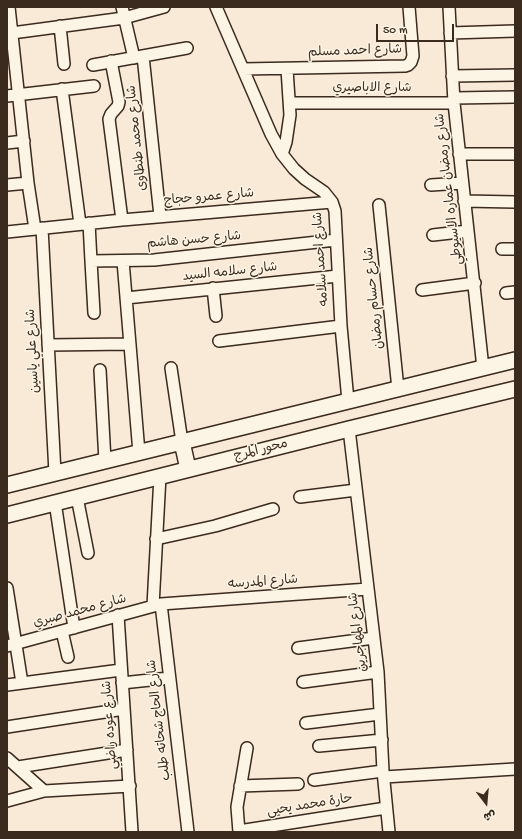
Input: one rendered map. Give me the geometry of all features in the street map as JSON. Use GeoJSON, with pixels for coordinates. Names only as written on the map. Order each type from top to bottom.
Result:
{"type":"FeatureCollection","features":[{"type":"Feature","properties":{"kind":"main road"},"geometry":{"type":"LineString","coordinates":[[7,484],[515,360]]}},
{"type":"Feature","properties":{"kind":"main road","name":"محور المرج"},"geometry":{"type":"LineString","coordinates":[[7,514],[515,389]]}},
{"type":"Feature","properties":{"kind":"main road"},"geometry":{"type":"LineString","coordinates":[[182,442],[188,469]]}},
{"type":"Feature","properties":{"kind":"street","name":"شارع علي ياسين"},"geometry":{"type":"LineString","coordinates":[[9,7],[28,183],[38,228],[48,345],[55,473]]}},
{"type":"Feature","properties":{"kind":"street"},"geometry":{"type":"LineString","coordinates":[[12,33],[60,26],[123,12],[164,7]]}},
{"type":"Feature","properties":{"kind":"street","name":"شارع احمد سلامه"},"geometry":{"type":"LineString","coordinates":[[216,7],[271,134],[282,154],[294,169],[305,179],[324,192],[332,202],[334,211],[341,326],[348,401]]}},
{"type":"Feature","properties":{"kind":"street","name":"شارع احمد مسلم"},"geometry":{"type":"LineString","coordinates":[[243,69],[408,65],[412,59],[409,7]]}},
{"type":"Feature","properties":{"kind":"street","name":"شارع رمضان عماره الاسيوطي"},"geometry":{"type":"LineString","coordinates":[[449,7],[454,101],[464,201],[475,283],[483,368]]}},
{"type":"Feature","properties":{"kind":"street","name":"شارع محمد طنطاوى"},"geometry":{"type":"LineString","coordinates":[[123,12],[139,57],[160,216]]}},
{"type":"Feature","properties":{"kind":"street"},"geometry":{"type":"LineString","coordinates":[[60,26],[64,64]]}},
{"type":"Feature","properties":{"kind":"street"},"geometry":{"type":"LineString","coordinates":[[450,33],[515,31]]}},
{"type":"Feature","properties":{"kind":"street"},"geometry":{"type":"LineString","coordinates":[[93,65],[187,48]]}},
{"type":"Feature","properties":{"kind":"street"},"geometry":{"type":"LineString","coordinates":[[111,62],[119,102],[118,106],[111,114],[110,119],[122,220]]}},
{"type":"Feature","properties":{"kind":"street"},"geometry":{"type":"LineString","coordinates":[[282,154],[289,128],[290,103],[287,69]]}},
{"type":"Feature","properties":{"kind":"street"},"geometry":{"type":"LineString","coordinates":[[452,76],[515,75]]}},
{"type":"Feature","properties":{"kind":"street"},"geometry":{"type":"LineString","coordinates":[[7,96],[94,86]]}},
{"type":"Feature","properties":{"kind":"street"},"geometry":{"type":"LineString","coordinates":[[62,89],[91,261],[94,313]]}},
{"type":"Feature","properties":{"kind":"street","name":"شارع الاباصيري"},"geometry":{"type":"LineString","coordinates":[[290,103],[454,101],[515,97]]}},
{"type":"Feature","properties":{"kind":"street"},"geometry":{"type":"LineString","coordinates":[[7,143],[24,141]]}},
{"type":"Feature","properties":{"kind":"street"},"geometry":{"type":"LineString","coordinates":[[459,154],[515,154]]}},
{"type":"Feature","properties":{"kind":"street"},"geometry":{"type":"LineString","coordinates":[[7,185],[28,183]]}},
{"type":"Feature","properties":{"kind":"street"},"geometry":{"type":"LineString","coordinates":[[431,185],[462,183]]}},
{"type":"Feature","properties":{"kind":"street"},"geometry":{"type":"LineString","coordinates":[[464,201],[515,202]]}},
{"type":"Feature","properties":{"kind":"street","name":"شارع عمرو حجاج"},"geometry":{"type":"LineString","coordinates":[[7,232],[160,216],[332,202]]}},
{"type":"Feature","properties":{"kind":"street","name":"شارع حسام رمضان"},"geometry":{"type":"LineString","coordinates":[[379,205],[398,389]]}},
{"type":"Feature","properties":{"kind":"street"},"geometry":{"type":"LineString","coordinates":[[433,235],[468,231]]}},
{"type":"Feature","properties":{"kind":"street","name":"شارع حسن هاشم"},"geometry":{"type":"LineString","coordinates":[[91,261],[123,261],[185,257],[336,240]]}},
{"type":"Feature","properties":{"kind":"street"},"geometry":{"type":"LineString","coordinates":[[502,249],[515,249]]}},
{"type":"Feature","properties":{"kind":"street"},"geometry":{"type":"LineString","coordinates":[[123,261],[139,452]]}},
{"type":"Feature","properties":{"kind":"street","name":"شارع سلامه السيد"},"geometry":{"type":"LineString","coordinates":[[126,298],[338,276]]}},
{"type":"Feature","properties":{"kind":"street"},"geometry":{"type":"LineString","coordinates":[[422,290],[475,283]]}},
{"type":"Feature","properties":{"kind":"street"},"geometry":{"type":"LineString","coordinates":[[213,288],[216,316]]}},
{"type":"Feature","properties":{"kind":"street"},"geometry":{"type":"LineString","coordinates":[[218,341],[341,326]]}},
{"type":"Feature","properties":{"kind":"street"},"geometry":{"type":"LineString","coordinates":[[48,345],[130,344]]}},
{"type":"Feature","properties":{"kind":"street"},"geometry":{"type":"LineString","coordinates":[[171,368],[182,442]]}},
{"type":"Feature","properties":{"kind":"street"},"geometry":{"type":"LineString","coordinates":[[100,370],[105,461]]}},
{"type":"Feature","properties":{"kind":"street","name":"شارع المهاجرين"},"geometry":{"type":"LineString","coordinates":[[349,429],[378,672],[386,808],[389,832]]}},
{"type":"Feature","properties":{"kind":"street","name":"شارع الحاج شحاته طلب"},"geometry":{"type":"LineString","coordinates":[[160,476],[156,539],[157,605],[169,678],[188,832]]}},
{"type":"Feature","properties":{"kind":"street"},"geometry":{"type":"LineString","coordinates":[[300,497],[356,490]]}},
{"type":"Feature","properties":{"kind":"street"},"geometry":{"type":"LineString","coordinates":[[77,497],[88,553]]}},
{"type":"Feature","properties":{"kind":"street"},"geometry":{"type":"LineString","coordinates":[[55,502],[74,628]]}},
{"type":"Feature","properties":{"kind":"street"},"geometry":{"type":"LineString","coordinates":[[156,539],[215,526],[273,509]]}},
{"type":"Feature","properties":{"kind":"street"},"geometry":{"type":"LineString","coordinates":[[7,588],[11,645],[22,683]]}},
{"type":"Feature","properties":{"kind":"street","name":"شارع المدرسه"},"geometry":{"type":"LineString","coordinates":[[157,605],[368,589]]}},
{"type":"Feature","properties":{"kind":"street","name":"شارع محمد صبري"},"geometry":{"type":"LineString","coordinates":[[11,645],[157,605]]}},
{"type":"Feature","properties":{"kind":"street","name":"شارع عوده راضي"},"geometry":{"type":"LineString","coordinates":[[118,615],[132,832]]}},
{"type":"Feature","properties":{"kind":"street"},"geometry":{"type":"LineString","coordinates":[[62,631],[68,657]]}},
{"type":"Feature","properties":{"kind":"street"},"geometry":{"type":"LineString","coordinates":[[298,648],[374,638]]}},
{"type":"Feature","properties":{"kind":"street"},"geometry":{"type":"LineString","coordinates":[[7,685],[121,670]]}},
{"type":"Feature","properties":{"kind":"street"},"geometry":{"type":"LineString","coordinates":[[303,682],[378,672]]}},
{"type":"Feature","properties":{"kind":"street"},"geometry":{"type":"LineString","coordinates":[[122,683],[169,678]]}},
{"type":"Feature","properties":{"kind":"street"},"geometry":{"type":"LineString","coordinates":[[7,727],[124,710]]}},
{"type":"Feature","properties":{"kind":"street"},"geometry":{"type":"LineString","coordinates":[[306,722],[380,714]]}},
{"type":"Feature","properties":{"kind":"street"},"geometry":{"type":"LineString","coordinates":[[319,746],[382,740]]}},
{"type":"Feature","properties":{"kind":"street"},"geometry":{"type":"LineString","coordinates":[[239,831],[236,807],[247,748]]}},
{"type":"Feature","properties":{"kind":"street"},"geometry":{"type":"LineString","coordinates":[[11,763],[127,750]]}},
{"type":"Feature","properties":{"kind":"street"},"geometry":{"type":"LineString","coordinates":[[11,763],[44,791]]}},
{"type":"Feature","properties":{"kind":"street"},"geometry":{"type":"LineString","coordinates":[[314,780],[384,774],[515,769]]}},
{"type":"Feature","properties":{"kind":"street"},"geometry":{"type":"LineString","coordinates":[[240,786],[298,784]]}},
{"type":"Feature","properties":{"kind":"street"},"geometry":{"type":"LineString","coordinates":[[7,801],[44,791],[130,786]]}},
{"type":"Feature","properties":{"kind":"street","name":"حارة محمد يحيى"},"geometry":{"type":"LineString","coordinates":[[239,831],[386,808]]}}]}
